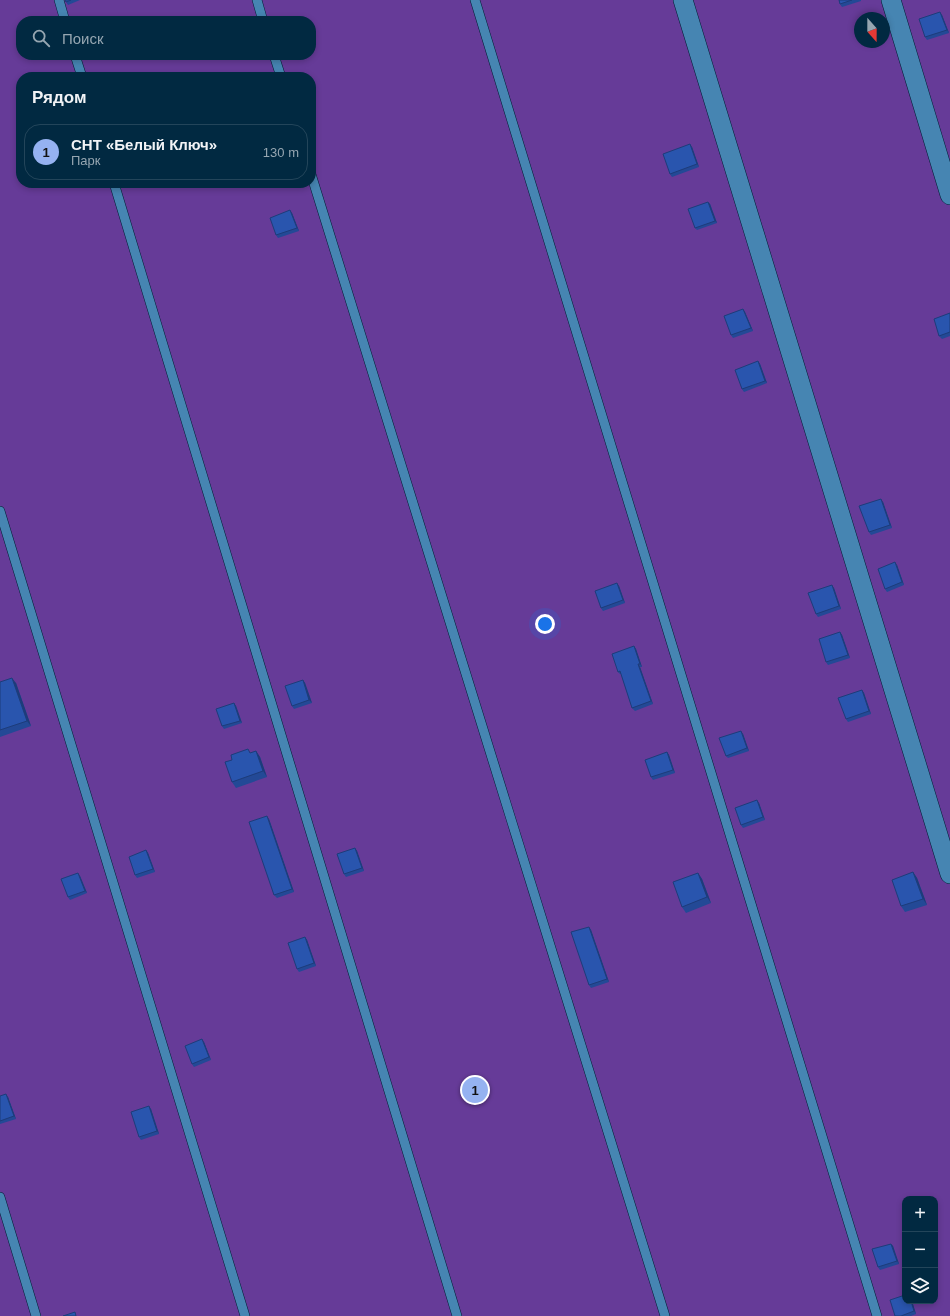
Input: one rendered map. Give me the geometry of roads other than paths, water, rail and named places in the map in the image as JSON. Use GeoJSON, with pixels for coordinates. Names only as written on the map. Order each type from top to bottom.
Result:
{"type":"FeatureCollection","features":[{"type":"Feature","properties":{"kind":"street"},"geometry":{"type":"LineString","coordinates":[[683,0],[950,874]]}},
{"type":"Feature","properties":{"kind":"street"},"geometry":{"type":"LineString","coordinates":[[891,0],[950,195]]}},
{"type":"Feature","properties":{"kind":"lane"},"geometry":{"type":"LineString","coordinates":[[59,0],[64,16]]}},
{"type":"Feature","properties":{"kind":"lane"},"geometry":{"type":"LineString","coordinates":[[257,0],[262,16]]}},
{"type":"Feature","properties":{"kind":"lane"},"geometry":{"type":"LineString","coordinates":[[475,0],[877,1316]]}},
{"type":"Feature","properties":{"kind":"lane"},"geometry":{"type":"LineString","coordinates":[[77,60],[80,72]]}},
{"type":"Feature","properties":{"kind":"lane"},"geometry":{"type":"LineString","coordinates":[[276,60],[279,72]]}},
{"type":"Feature","properties":{"kind":"lane"},"geometry":{"type":"LineString","coordinates":[[116,188],[456,1316]]}},
{"type":"Feature","properties":{"kind":"lane"},"geometry":{"type":"LineString","coordinates":[[315,188],[665,1316]]}},
{"type":"Feature","properties":{"kind":"lane"},"geometry":{"type":"LineString","coordinates":[[0,511],[245,1316]]}},
{"type":"Feature","properties":{"kind":"lane"},"geometry":{"type":"LineString","coordinates":[[0,1197],[36,1316]]}},
{"type":"Feature","properties":{"kind":"place","name":"СНТ «Белый Ключ»"},"geometry":{"type":"Point","coordinates":[475,1090]}}]}
